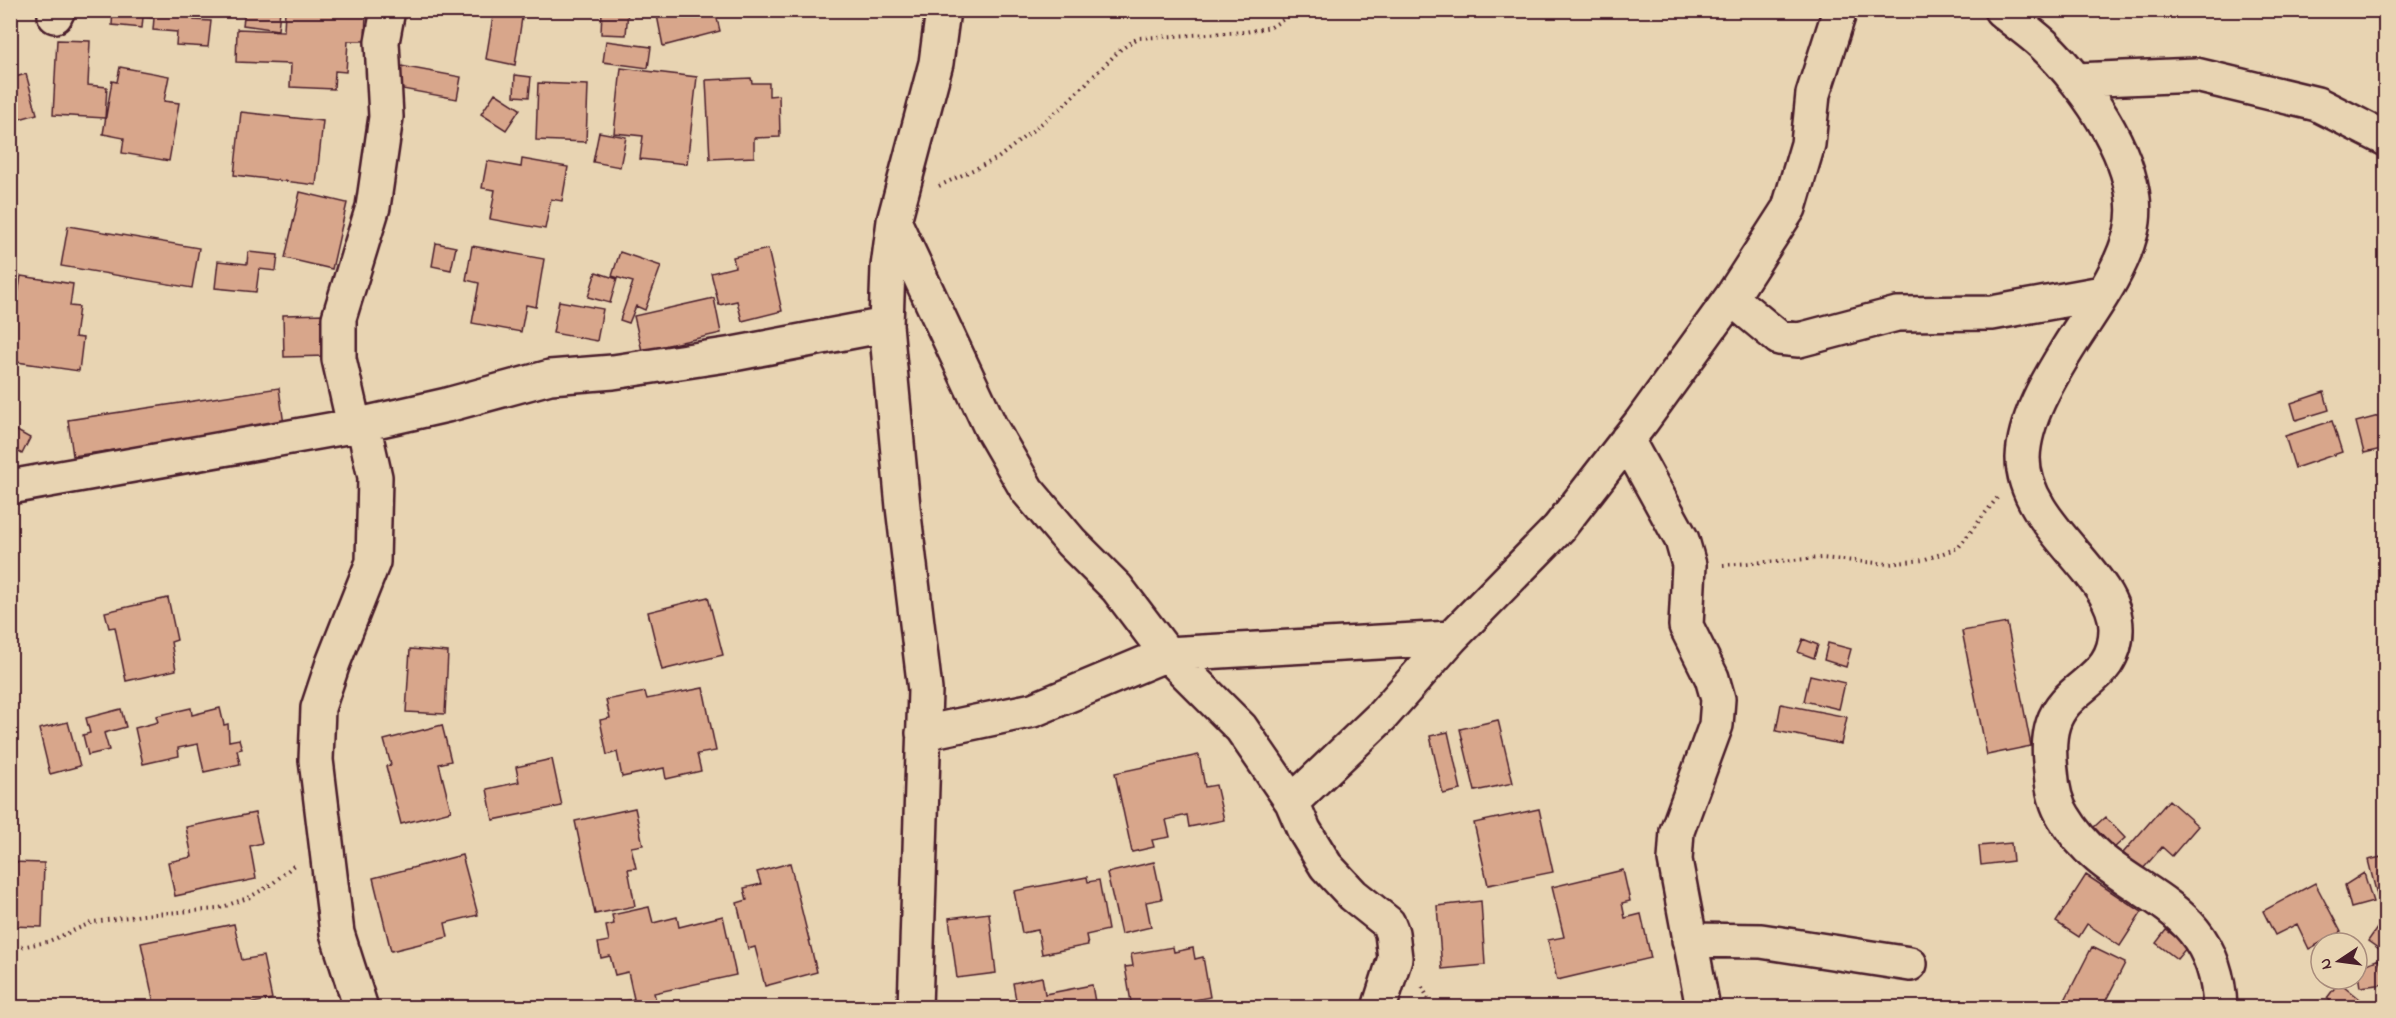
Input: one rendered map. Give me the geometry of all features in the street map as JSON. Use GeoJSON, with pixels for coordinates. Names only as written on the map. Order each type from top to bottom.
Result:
{"type":"FeatureCollection","features":[{"type":"Feature","properties":{"kind":"street"},"geometry":{"type":"LineString","coordinates":[[361,1008],[337,933],[316,760],[318,708],[333,663],[373,562],[375,477],[339,359],[339,318],[373,207],[386,117],[382,42],[388,10]]}},
{"type":"Feature","properties":{"kind":"street"},"geometry":{"type":"LineString","coordinates":[[915,1008],[925,690],[903,507],[886,325],[888,267],[896,213],[936,63],[943,10]]}},
{"type":"Feature","properties":{"kind":"street"},"geometry":{"type":"LineString","coordinates":[[1292,802],[1382,716],[1451,638],[1559,528],[1628,440],[1731,298],[1789,208],[1808,144],[1813,94],[1840,10]]}},
{"type":"Feature","properties":{"kind":"street"},"geometry":{"type":"LineString","coordinates":[[2001,10],[2043,44],[2076,80],[2117,142],[2132,184],[2132,229],[2120,265],[2055,370],[2028,428],[2023,457],[2030,495],[2099,587],[2116,622],[2116,643],[2112,658],[2065,704],[2053,722],[2048,750],[2052,781],[2062,816],[2083,843],[2108,866],[2166,903],[2194,928],[2210,953],[2217,970],[2220,1008]]}},
{"type":"Feature","properties":{"kind":"street"},"geometry":{"type":"LineString","coordinates":[[2076,80],[2196,75],[2317,105],[2385,139]]}},
{"type":"Feature","properties":{"kind":"street"},"geometry":{"type":"LineString","coordinates":[[896,213],[990,426],[1027,490],[1071,543],[1117,588],[1167,654],[1241,728],[1292,802],[1304,830],[1326,866],[1353,895],[1388,923],[1395,958],[1379,1008]]}},
{"type":"Feature","properties":{"kind":"street"},"geometry":{"type":"LineString","coordinates":[[1731,298],[1779,338],[1799,340],[1897,314],[1992,313],[2103,293]]}},
{"type":"Feature","properties":{"kind":"street"},"geometry":{"type":"LineString","coordinates":[[10,487],[359,425],[447,405],[550,377],[613,372],[733,354],[886,325]]}},
{"type":"Feature","properties":{"kind":"street"},"geometry":{"type":"LineString","coordinates":[[1628,440],[1682,540],[1689,565],[1686,626],[1712,678],[1718,699],[1716,725],[1677,831],[1675,860],[1703,1008]]}},
{"type":"Feature","properties":{"kind":"street"},"geometry":{"type":"LineString","coordinates":[[924,733],[1033,710],[1167,654],[1451,638]]}},
{"type":"Feature","properties":{"kind":"street"},"geometry":{"type":"LineString","coordinates":[[1689,940],[1761,941],[1910,964]]}},
{"type":"Feature","properties":{"kind":"path"},"geometry":{"type":"LineString","coordinates":[[896,213],[998,158],[1061,108],[1121,49],[1138,38],[1245,32],[1271,27],[1298,10]]}},
{"type":"Feature","properties":{"kind":"path"},"geometry":{"type":"LineString","coordinates":[[1689,565],[1821,558],[1889,564],[1923,560],[1943,554],[1958,548],[2001,494],[2023,457]]}},
{"type":"Feature","properties":{"kind":"path"},"geometry":{"type":"LineString","coordinates":[[10,949],[47,942],[93,922],[217,909],[250,897],[272,884],[306,854],[323,819]]}},
{"type":"Feature","properties":{"kind":"building"},"geometry":{"type":"Polygon","coordinates":[[[113,10],[195,10],[194,20],[211,21],[208,47],[176,45],[177,32],[153,30],[154,18],[143,17],[142,28],[112,25],[113,10]]]}},
{"type":"Feature","properties":{"kind":"building"},"geometry":{"type":"Polygon","coordinates":[[[245,10],[280,10],[278,30],[243,25],[245,10]]]}},
{"type":"Feature","properties":{"kind":"building"},"geometry":{"type":"Polygon","coordinates":[[[285,10],[366,13],[365,41],[348,41],[346,72],[335,71],[334,89],[290,87],[291,64],[236,62],[237,29],[284,31],[285,10]]]}},
{"type":"Feature","properties":{"kind":"building"},"geometry":{"type":"Polygon","coordinates":[[[494,10],[523,11],[515,65],[486,59],[494,10]]]}},
{"type":"Feature","properties":{"kind":"building"},"geometry":{"type":"Polygon","coordinates":[[[602,10],[628,10],[626,35],[601,34],[602,10]]]}},
{"type":"Feature","properties":{"kind":"building"},"geometry":{"type":"Polygon","coordinates":[[[656,10],[715,10],[720,31],[663,46],[656,10]]]}},
{"type":"Feature","properties":{"kind":"building"},"geometry":{"type":"Polygon","coordinates":[[[57,40],[90,41],[88,85],[107,87],[105,118],[53,115],[57,40]]]}},
{"type":"Feature","properties":{"kind":"building"},"geometry":{"type":"Polygon","coordinates":[[[606,41],[651,47],[648,68],[603,62],[606,41]]]}},
{"type":"Feature","properties":{"kind":"building"},"geometry":{"type":"Polygon","coordinates":[[[401,66],[461,77],[457,99],[397,88],[401,66]]]}},
{"type":"Feature","properties":{"kind":"building"},"geometry":{"type":"Polygon","coordinates":[[[120,67],[169,76],[164,101],[179,103],[169,161],[122,153],[124,138],[103,134],[112,81],[117,82],[120,67]]]}},
{"type":"Feature","properties":{"kind":"building"},"geometry":{"type":"Polygon","coordinates":[[[13,68],[15,77],[26,74],[37,114],[16,120],[18,128],[10,130],[10,69],[13,68]]]}},
{"type":"Feature","properties":{"kind":"building"},"geometry":{"type":"Polygon","coordinates":[[[621,68],[697,77],[687,164],[640,159],[643,136],[614,133],[621,68]]]}},
{"type":"Feature","properties":{"kind":"building"},"geometry":{"type":"Polygon","coordinates":[[[515,75],[531,77],[529,97],[514,96],[515,75]]]}},
{"type":"Feature","properties":{"kind":"building"},"geometry":{"type":"Polygon","coordinates":[[[751,78],[752,83],[769,83],[769,96],[779,95],[780,137],[754,138],[754,157],[710,159],[706,80],[751,78]]]}},
{"type":"Feature","properties":{"kind":"building"},"geometry":{"type":"Polygon","coordinates":[[[538,83],[588,85],[586,142],[536,140],[538,83]]]}},
{"type":"Feature","properties":{"kind":"building"},"geometry":{"type":"Polygon","coordinates":[[[495,93],[520,109],[506,130],[481,114],[495,93]]]}},
{"type":"Feature","properties":{"kind":"building"},"geometry":{"type":"Polygon","coordinates":[[[241,112],[323,121],[316,185],[234,175],[241,112]]]}},
{"type":"Feature","properties":{"kind":"building"},"geometry":{"type":"Polygon","coordinates":[[[599,132],[626,137],[620,167],[593,162],[599,132]]]}},
{"type":"Feature","properties":{"kind":"building"},"geometry":{"type":"Polygon","coordinates":[[[522,159],[568,167],[562,201],[551,199],[545,229],[490,219],[495,190],[482,188],[487,161],[521,167],[522,159]]]}},
{"type":"Feature","properties":{"kind":"building"},"geometry":{"type":"Polygon","coordinates":[[[300,192],[347,203],[332,269],[285,258],[300,192]]]}},
{"type":"Feature","properties":{"kind":"building"},"geometry":{"type":"Polygon","coordinates":[[[68,226],[199,248],[192,288],[61,266],[68,226]]]}},
{"type":"Feature","properties":{"kind":"building"},"geometry":{"type":"Polygon","coordinates":[[[436,243],[456,247],[451,270],[432,266],[436,243]]]}},
{"type":"Feature","properties":{"kind":"building"},"geometry":{"type":"Polygon","coordinates":[[[472,246],[544,259],[536,307],[526,305],[521,332],[472,323],[479,283],[466,280],[472,246]]]}},
{"type":"Feature","properties":{"kind":"building"},"geometry":{"type":"Polygon","coordinates":[[[768,249],[782,311],[742,321],[737,301],[719,305],[711,273],[735,267],[733,257],[768,249]]]}},
{"type":"Feature","properties":{"kind":"building"},"geometry":{"type":"Polygon","coordinates":[[[248,252],[278,255],[276,271],[259,269],[256,292],[215,288],[218,261],[247,264],[248,252]]]}},
{"type":"Feature","properties":{"kind":"building"},"geometry":{"type":"Polygon","coordinates":[[[620,252],[661,266],[645,310],[636,306],[629,323],[620,320],[633,282],[612,276],[620,252]]]}},
{"type":"Feature","properties":{"kind":"building"},"geometry":{"type":"Polygon","coordinates":[[[596,272],[617,279],[610,303],[588,297],[596,272]]]}},
{"type":"Feature","properties":{"kind":"building"},"geometry":{"type":"Polygon","coordinates":[[[21,276],[73,284],[70,306],[79,307],[75,337],[83,338],[79,371],[10,361],[10,306],[16,307],[21,276]]]}},
{"type":"Feature","properties":{"kind":"building"},"geometry":{"type":"Polygon","coordinates":[[[714,298],[721,333],[642,351],[634,316],[714,298]]]}},
{"type":"Feature","properties":{"kind":"building"},"geometry":{"type":"Polygon","coordinates":[[[559,301],[603,309],[597,341],[553,333],[559,301]]]}},
{"type":"Feature","properties":{"kind":"building"},"geometry":{"type":"Polygon","coordinates":[[[327,314],[328,356],[284,357],[283,315],[327,314]]]}},
{"type":"Feature","properties":{"kind":"building"},"geometry":{"type":"Polygon","coordinates":[[[279,388],[284,425],[73,456],[68,420],[279,388]]]}},
{"type":"Feature","properties":{"kind":"building"},"geometry":{"type":"Polygon","coordinates":[[[2324,392],[2329,410],[2296,420],[2291,403],[2324,392]]]}},
{"type":"Feature","properties":{"kind":"building"},"geometry":{"type":"Polygon","coordinates":[[[2386,414],[2386,448],[2364,453],[2356,422],[2386,414]]]}},
{"type":"Feature","properties":{"kind":"building"},"geometry":{"type":"Polygon","coordinates":[[[2332,421],[2342,452],[2295,468],[2285,436],[2332,421]]]}},
{"type":"Feature","properties":{"kind":"building"},"geometry":{"type":"Polygon","coordinates":[[[10,427],[30,438],[22,454],[10,447],[10,427]]]}},
{"type":"Feature","properties":{"kind":"building"},"geometry":{"type":"Polygon","coordinates":[[[10,590],[14,590],[17,620],[10,621],[10,590]]]}},
{"type":"Feature","properties":{"kind":"building"},"geometry":{"type":"Polygon","coordinates":[[[708,597],[723,655],[662,670],[648,612],[708,597]]]}},
{"type":"Feature","properties":{"kind":"building"},"geometry":{"type":"Polygon","coordinates":[[[168,598],[177,640],[171,642],[176,670],[126,681],[115,627],[109,628],[105,612],[168,598]]]}},
{"type":"Feature","properties":{"kind":"building"},"geometry":{"type":"Polygon","coordinates":[[[2007,623],[2031,746],[1987,755],[1962,631],[2007,623]]]}},
{"type":"Feature","properties":{"kind":"building"},"geometry":{"type":"Polygon","coordinates":[[[1803,639],[1818,645],[1814,658],[1798,652],[1803,639]]]}},
{"type":"Feature","properties":{"kind":"building"},"geometry":{"type":"Polygon","coordinates":[[[1828,643],[1851,649],[1846,667],[1824,660],[1828,643]]]}},
{"type":"Feature","properties":{"kind":"building"},"geometry":{"type":"Polygon","coordinates":[[[410,649],[448,652],[445,714],[406,712],[410,649]]]}},
{"type":"Feature","properties":{"kind":"building"},"geometry":{"type":"Polygon","coordinates":[[[1810,675],[1845,683],[1839,709],[1804,701],[1810,675]]]}},
{"type":"Feature","properties":{"kind":"building"},"geometry":{"type":"Polygon","coordinates":[[[703,688],[716,751],[697,754],[701,771],[666,779],[664,768],[622,777],[617,752],[607,755],[600,720],[610,718],[606,700],[645,692],[647,699],[703,688]]]}},
{"type":"Feature","properties":{"kind":"building"},"geometry":{"type":"Polygon","coordinates":[[[1781,704],[1847,717],[1841,744],[1776,731],[1781,704]]]}},
{"type":"Feature","properties":{"kind":"building"},"geometry":{"type":"Polygon","coordinates":[[[191,708],[192,715],[220,708],[224,725],[228,724],[229,741],[239,739],[242,749],[237,750],[240,764],[204,772],[198,744],[178,748],[179,756],[143,764],[135,728],[158,722],[156,716],[191,708]]]}},
{"type":"Feature","properties":{"kind":"building"},"geometry":{"type":"Polygon","coordinates":[[[121,709],[126,727],[104,733],[109,750],[88,755],[83,735],[90,733],[86,718],[121,709]]]}},
{"type":"Feature","properties":{"kind":"building"},"geometry":{"type":"Polygon","coordinates":[[[1498,720],[1513,783],[1475,791],[1460,729],[1498,720]]]}},
{"type":"Feature","properties":{"kind":"building"},"geometry":{"type":"Polygon","coordinates":[[[68,722],[80,766],[50,774],[39,729],[68,722]]]}},
{"type":"Feature","properties":{"kind":"building"},"geometry":{"type":"Polygon","coordinates":[[[442,725],[451,761],[439,764],[451,811],[401,824],[386,766],[391,765],[384,740],[442,725]]]}},
{"type":"Feature","properties":{"kind":"building"},"geometry":{"type":"Polygon","coordinates":[[[1448,732],[1461,790],[1443,794],[1430,736],[1448,732]]]}},
{"type":"Feature","properties":{"kind":"building"},"geometry":{"type":"Polygon","coordinates":[[[1199,755],[1205,787],[1216,785],[1224,820],[1189,827],[1187,815],[1166,820],[1170,837],[1152,840],[1154,847],[1132,852],[1115,773],[1199,755]]]}},
{"type":"Feature","properties":{"kind":"building"},"geometry":{"type":"Polygon","coordinates":[[[552,759],[562,806],[493,820],[487,789],[519,782],[516,767],[552,759]]]}},
{"type":"Feature","properties":{"kind":"building"},"geometry":{"type":"Polygon","coordinates":[[[2169,800],[2198,826],[2172,856],[2162,847],[2142,870],[2123,853],[2169,800]]]}},
{"type":"Feature","properties":{"kind":"building"},"geometry":{"type":"Polygon","coordinates":[[[635,808],[643,845],[631,847],[636,868],[628,869],[635,906],[595,914],[575,821],[635,808]]]}},
{"type":"Feature","properties":{"kind":"building"},"geometry":{"type":"Polygon","coordinates":[[[1539,809],[1553,872],[1488,885],[1474,823],[1539,809]]]}},
{"type":"Feature","properties":{"kind":"building"},"geometry":{"type":"Polygon","coordinates":[[[255,813],[262,843],[250,846],[256,879],[175,896],[168,862],[192,857],[186,827],[255,813]]]}},
{"type":"Feature","properties":{"kind":"building"},"geometry":{"type":"Polygon","coordinates":[[[2105,817],[2125,838],[2114,848],[2094,827],[2105,817]]]}},
{"type":"Feature","properties":{"kind":"building"},"geometry":{"type":"Polygon","coordinates":[[[2011,843],[2013,861],[1981,865],[1979,846],[2011,843]]]}},
{"type":"Feature","properties":{"kind":"building"},"geometry":{"type":"Polygon","coordinates":[[[462,855],[478,915],[445,923],[448,937],[391,951],[373,878],[462,855]]]}},
{"type":"Feature","properties":{"kind":"building"},"geometry":{"type":"Polygon","coordinates":[[[2386,856],[2386,902],[2379,903],[2368,860],[2386,856]]]}},
{"type":"Feature","properties":{"kind":"building"},"geometry":{"type":"Polygon","coordinates":[[[10,862],[44,863],[42,927],[10,926],[10,862]]]}},
{"type":"Feature","properties":{"kind":"building"},"geometry":{"type":"Polygon","coordinates":[[[1154,862],[1162,899],[1146,902],[1151,927],[1121,934],[1107,873],[1154,862]]]}},
{"type":"Feature","properties":{"kind":"building"},"geometry":{"type":"Polygon","coordinates":[[[790,863],[817,972],[765,986],[755,947],[748,949],[737,903],[747,900],[744,888],[761,884],[757,872],[790,863]]]}},
{"type":"Feature","properties":{"kind":"building"},"geometry":{"type":"Polygon","coordinates":[[[1623,870],[1630,901],[1622,903],[1625,918],[1641,914],[1651,958],[1557,980],[1548,940],[1564,937],[1552,887],[1623,870]]]}},
{"type":"Feature","properties":{"kind":"building"},"geometry":{"type":"Polygon","coordinates":[[[2364,873],[2373,902],[2351,908],[2345,885],[2364,873]]]}},
{"type":"Feature","properties":{"kind":"building"},"geometry":{"type":"Polygon","coordinates":[[[2086,875],[2142,912],[2120,946],[2087,924],[2079,937],[2056,922],[2086,875]]]}},
{"type":"Feature","properties":{"kind":"building"},"geometry":{"type":"Polygon","coordinates":[[[1087,877],[1088,882],[1099,880],[1108,930],[1086,935],[1088,945],[1042,954],[1038,930],[1022,933],[1014,891],[1087,877]]]}},
{"type":"Feature","properties":{"kind":"building"},"geometry":{"type":"Polygon","coordinates":[[[2315,883],[2340,931],[2309,931],[2309,949],[2297,924],[2275,935],[2263,911],[2315,883]]]}},
{"type":"Feature","properties":{"kind":"building"},"geometry":{"type":"Polygon","coordinates":[[[1481,901],[1485,965],[1442,969],[1437,906],[1481,901]]]}},
{"type":"Feature","properties":{"kind":"building"},"geometry":{"type":"Polygon","coordinates":[[[649,907],[653,923],[677,917],[679,927],[723,916],[736,975],[654,993],[658,1008],[612,1008],[611,1004],[634,999],[628,972],[615,975],[610,956],[601,958],[598,943],[609,941],[606,926],[614,924],[612,915],[649,907]]]}},
{"type":"Feature","properties":{"kind":"building"},"geometry":{"type":"Polygon","coordinates":[[[989,913],[996,973],[957,978],[949,918],[989,913]]]}},
{"type":"Feature","properties":{"kind":"building"},"geometry":{"type":"Polygon","coordinates":[[[2382,921],[2386,923],[2385,953],[2369,940],[2382,921]]]}},
{"type":"Feature","properties":{"kind":"building"},"geometry":{"type":"Polygon","coordinates":[[[234,924],[242,960],[263,956],[272,999],[230,1008],[155,1008],[141,943],[234,924]]]}},
{"type":"Feature","properties":{"kind":"building"},"geometry":{"type":"Polygon","coordinates":[[[2166,930],[2188,946],[2177,959],[2156,943],[2166,930]]]}},
{"type":"Feature","properties":{"kind":"building"},"geometry":{"type":"Polygon","coordinates":[[[1173,947],[1174,952],[1193,948],[1195,959],[1203,957],[1210,997],[1194,1000],[1195,1008],[1132,1008],[1125,967],[1133,966],[1131,954],[1173,947]]]}},
{"type":"Feature","properties":{"kind":"building"},"geometry":{"type":"Polygon","coordinates":[[[2092,947],[2125,963],[2102,1008],[2061,1008],[2092,947]]]}},
{"type":"Feature","properties":{"kind":"building"},"geometry":{"type":"Polygon","coordinates":[[[2379,959],[2386,984],[2369,986],[2369,963],[2379,959]]]}},
{"type":"Feature","properties":{"kind":"building"},"geometry":{"type":"Polygon","coordinates":[[[1042,977],[1045,994],[1092,985],[1096,1008],[1002,1008],[1001,1002],[1016,1000],[1013,983],[1042,977]]]}},
{"type":"Feature","properties":{"kind":"building"},"geometry":{"type":"Polygon","coordinates":[[[2332,991],[2350,991],[2370,1007],[2338,1008],[2327,998],[2332,991]]]}}]}
